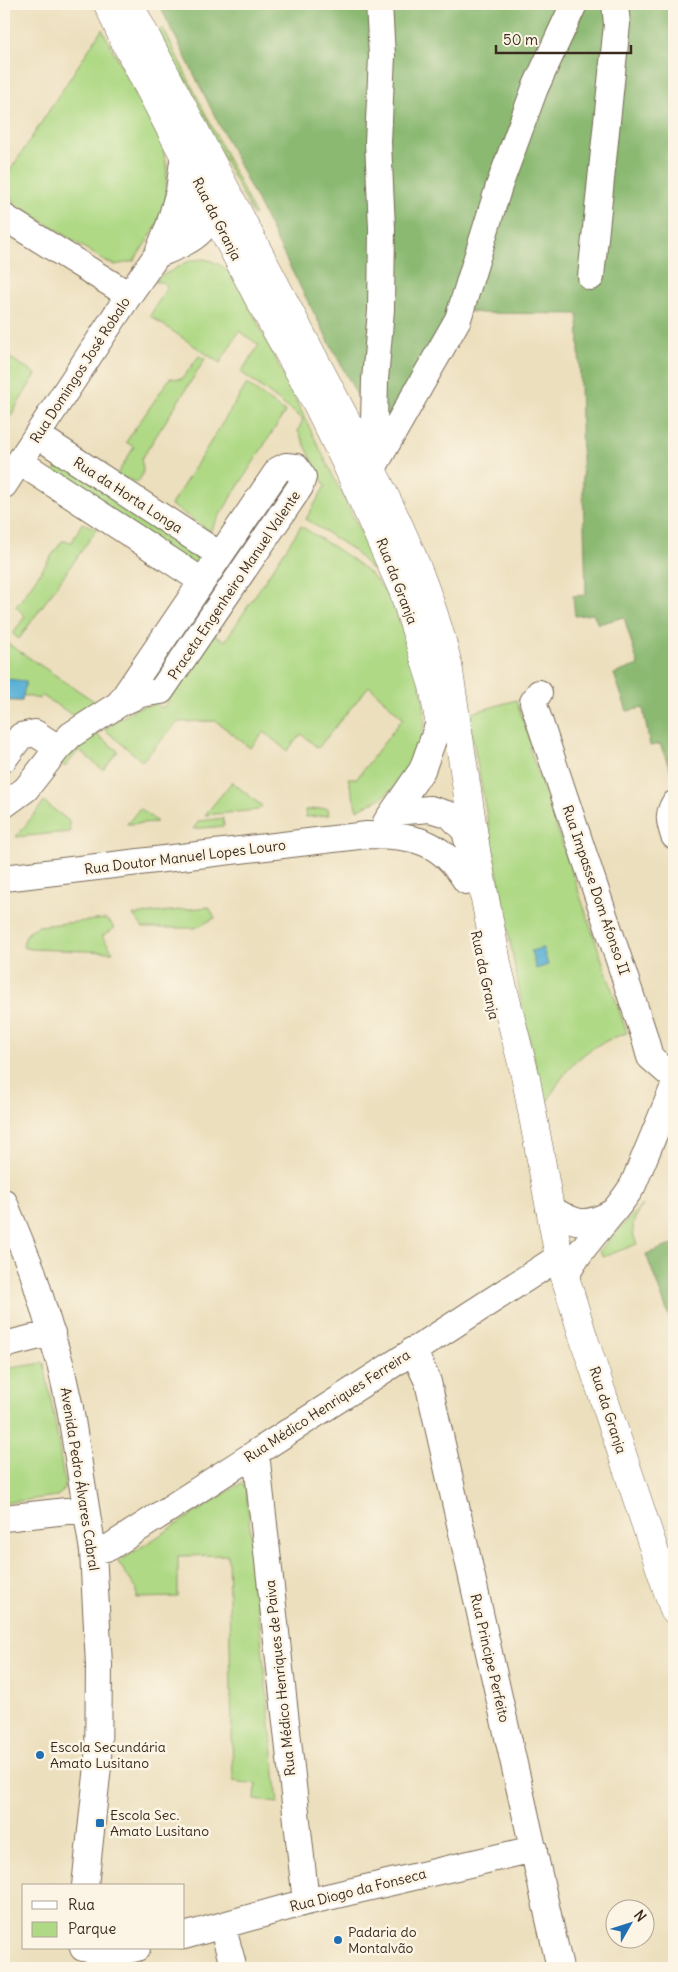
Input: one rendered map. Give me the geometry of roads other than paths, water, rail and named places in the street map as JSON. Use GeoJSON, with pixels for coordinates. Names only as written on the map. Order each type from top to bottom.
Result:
{"type":"FeatureCollection","features":[{"type":"Feature","properties":{"kind":"main road","name":"Rua da Granja"},"geometry":{"type":"LineString","coordinates":[[108,4],[124,40],[317,404],[380,537],[404,593],[435,694],[439,723],[477,856],[496,957],[526,1079],[560,1262],[674,1610]]}},
{"type":"Feature","properties":{"kind":"main road","name":"Rua da Granja"},"geometry":{"type":"LineString","coordinates":[[129,4],[272,275],[397,518],[422,577],[442,638],[452,684],[463,811],[466,881],[490,1000],[529,1163],[549,1208]]}},
{"type":"Feature","properties":{"kind":"street"},"geometry":{"type":"LineString","coordinates":[[372,470],[375,451],[375,380],[381,310],[382,228],[378,142],[382,56],[379,4]]}},
{"type":"Feature","properties":{"kind":"street"},"geometry":{"type":"LineString","coordinates":[[372,470],[458,319],[499,186],[525,115],[539,79],[574,4]]}},
{"type":"Feature","properties":{"kind":"street"},"geometry":{"type":"LineString","coordinates":[[591,277],[617,24],[615,4]]}},
{"type":"Feature","properties":{"kind":"street"},"geometry":{"type":"LineString","coordinates":[[177,234],[179,191],[184,154]]}},
{"type":"Feature","properties":{"kind":"street"},"geometry":{"type":"LineString","coordinates":[[214,212],[221,178]]}},
{"type":"Feature","properties":{"kind":"street"},"geometry":{"type":"LineString","coordinates":[[177,234],[196,210],[214,212],[233,222],[259,269],[264,273],[272,275]]}},
{"type":"Feature","properties":{"kind":"street"},"geometry":{"type":"LineString","coordinates":[[4,217],[129,295]]}},
{"type":"Feature","properties":{"kind":"street"},"geometry":{"type":"LineString","coordinates":[[177,234],[209,243],[238,258]]}},
{"type":"Feature","properties":{"kind":"street","name":"Rua Domingos José Robalo"},"geometry":{"type":"LineString","coordinates":[[4,485],[129,295],[157,255],[177,234]]}},
{"type":"Feature","properties":{"kind":"street","name":"Rua da Horta Longa"},"geometry":{"type":"LineString","coordinates":[[37,435],[220,555]]}},
{"type":"Feature","properties":{"kind":"street"},"geometry":{"type":"LineString","coordinates":[[20,462],[202,581]]}},
{"type":"Feature","properties":{"kind":"street","name":"Praceta Engenheiro Manuel Valente"},"geometry":{"type":"LineString","coordinates":[[286,466],[296,467],[303,477],[300,487],[170,681],[161,691],[141,694],[119,704],[278,470],[286,466]]}},
{"type":"Feature","properties":{"kind":"street","name":"Rua Impasse Dom Afonso II"},"geometry":{"type":"LineString","coordinates":[[539,693],[533,702],[644,1032],[650,1058],[674,1078]]}},
{"type":"Feature","properties":{"kind":"street"},"geometry":{"type":"LineString","coordinates":[[4,805],[26,789],[58,748],[71,736],[119,704]]}},
{"type":"Feature","properties":{"kind":"street"},"geometry":{"type":"LineString","coordinates":[[367,835],[384,823],[422,770],[439,723]]}},
{"type":"Feature","properties":{"kind":"street"},"geometry":{"type":"LineString","coordinates":[[4,759],[22,736],[35,733],[58,748]]}},
{"type":"Feature","properties":{"kind":"street"},"geometry":{"type":"LineString","coordinates":[[674,804],[669,812],[674,836]]}},
{"type":"Feature","properties":{"kind":"street"},"geometry":{"type":"LineString","coordinates":[[393,812],[430,809],[450,815],[463,811]]}},
{"type":"Feature","properties":{"kind":"street"},"geometry":{"type":"LineString","coordinates":[[421,842],[439,834],[463,811]]}},
{"type":"Feature","properties":{"kind":"street","name":"Rua Doutor Manuel Lopes Louro"},"geometry":{"type":"LineString","coordinates":[[4,878],[367,835],[411,838],[431,845],[461,872],[466,881]]}},
{"type":"Feature","properties":{"kind":"street"},"geometry":{"type":"LineString","coordinates":[[581,1222],[571,1231],[560,1262],[574,1261],[624,1200],[633,1185],[674,1086]]}},
{"type":"Feature","properties":{"kind":"street","name":"Avenida Pedro Álvares Cabral"},"geometry":{"type":"LineString","coordinates":[[4,1202],[33,1273],[52,1333],[70,1408],[93,1551],[99,1665],[98,1766],[85,1884]]}},
{"type":"Feature","properties":{"kind":"street"},"geometry":{"type":"LineString","coordinates":[[549,1208],[565,1217],[581,1222],[596,1222],[612,1213]]}},
{"type":"Feature","properties":{"kind":"street","name":"Rua Médico Henriques Ferreira"},"geometry":{"type":"LineString","coordinates":[[93,1551],[110,1547],[256,1454],[412,1350],[560,1262]]}},
{"type":"Feature","properties":{"kind":"street"},"geometry":{"type":"LineString","coordinates":[[4,1345],[52,1333]]}},
{"type":"Feature","properties":{"kind":"street","name":"Rua Principe Perfeito"},"geometry":{"type":"LineString","coordinates":[[412,1350],[428,1382],[560,1968]]}},
{"type":"Feature","properties":{"kind":"street","name":"Rua Médico Henriques de Paiva"},"geometry":{"type":"LineString","coordinates":[[256,1454],[306,1902]]}},
{"type":"Feature","properties":{"kind":"street"},"geometry":{"type":"LineString","coordinates":[[4,1518],[86,1510]]}},
{"type":"Feature","properties":{"kind":"street","name":"Rua Diogo da Fonseca"},"geometry":{"type":"LineString","coordinates":[[185,1936],[306,1902],[534,1849]]}},
{"type":"Feature","properties":{"kind":"street"},"geometry":{"type":"LineString","coordinates":[[222,1926],[232,1961]]}},
{"type":"Feature","properties":{"kind":"street"},"geometry":{"type":"LineString","coordinates":[[76,1968],[81,1950]]}},
{"type":"Feature","properties":{"kind":"street"},"geometry":{"type":"LineString","coordinates":[[93,1950],[114,1954],[129,1950]]}},
{"type":"Feature","properties":{"kind":"water"},"geometry":{"type":"Polygon","coordinates":[[[7,679],[26,681],[22,701],[4,700],[7,679]]]}},
{"type":"Feature","properties":{"kind":"water"},"geometry":{"type":"Polygon","coordinates":[[[543,948],[548,965],[536,969],[531,951],[543,948]]]}},
{"type":"Feature","properties":{"kind":"place","name":"Escola Secundária Amato Lusitano"},"geometry":{"type":"Point","coordinates":[40,1755]}},
{"type":"Feature","properties":{"kind":"place","name":"Escola Sec. Amato Lusitano"},"geometry":{"type":"Point","coordinates":[100,1823]}},
{"type":"Feature","properties":{"kind":"place","name":"Padaria do Montalvão"},"geometry":{"type":"Point","coordinates":[338,1940]}}]}
